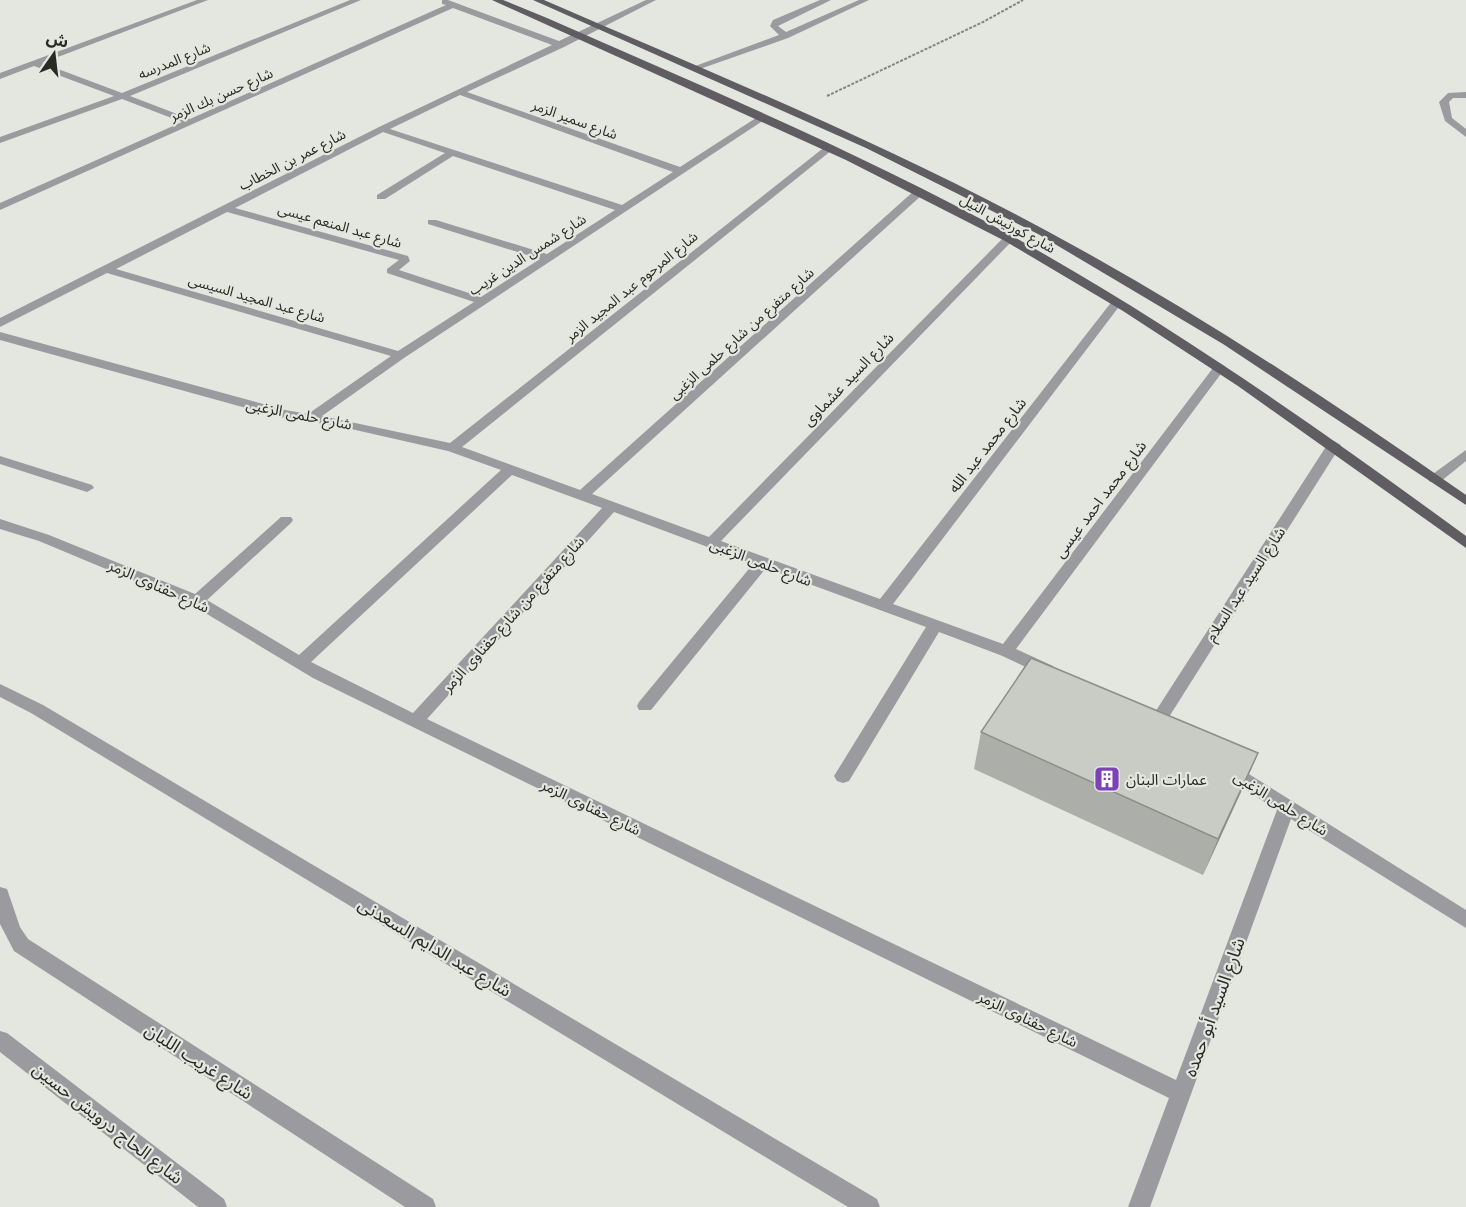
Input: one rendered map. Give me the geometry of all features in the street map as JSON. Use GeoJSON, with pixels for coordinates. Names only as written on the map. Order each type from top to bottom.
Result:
{"type":"FeatureCollection","features":[{"type":"Feature","properties":{"kind":"main road","name":"شارع كورنيش النيل"},"geometry":{"type":"LineString","coordinates":[[496,0],[829,148],[1008,239],[1117,302],[1220,367],[1334,445],[1466,543]]}},
{"type":"Feature","properties":{"kind":"main road","name":"شارع كورنيش النيل"},"geometry":{"type":"LineString","coordinates":[[537,0],[795,113],[980,200],[1119,276],[1310,394],[1466,501]]}},
{"type":"Feature","properties":{"kind":"street"},"geometry":{"type":"LineString","coordinates":[[0,76],[204,0]]}},
{"type":"Feature","properties":{"kind":"street","name":"شارع المدرسه"},"geometry":{"type":"LineString","coordinates":[[0,140],[120,97],[357,0]]}},
{"type":"Feature","properties":{"kind":"street"},"geometry":{"type":"LineString","coordinates":[[440,0],[561,45]]}},
{"type":"Feature","properties":{"kind":"street","name":"شارع عمر بن الخطاب"},"geometry":{"type":"LineString","coordinates":[[0,323],[382,129],[600,27],[652,0]]}},
{"type":"Feature","properties":{"kind":"street"},"geometry":{"type":"LineString","coordinates":[[784,36],[774,27],[776,22],[827,0]]}},
{"type":"Feature","properties":{"kind":"street"},"geometry":{"type":"LineString","coordinates":[[694,68],[784,36],[865,0]]}},
{"type":"Feature","properties":{"kind":"street","name":"شارع حسن بك الزمر"},"geometry":{"type":"LineString","coordinates":[[0,207],[453,5]]}},
{"type":"Feature","properties":{"kind":"street"},"geometry":{"type":"LineString","coordinates":[[34,63],[190,123]]}},
{"type":"Feature","properties":{"kind":"street","name":"شارع سمير الزمر"},"geometry":{"type":"LineString","coordinates":[[459,92],[681,171]]}},
{"type":"Feature","properties":{"kind":"street"},"geometry":{"type":"LineString","coordinates":[[1466,95],[1451,95],[1444,102],[1448,119],[1466,134]]}},
{"type":"Feature","properties":{"kind":"street","name":"شارع شمس الدين غريب"},"geometry":{"type":"LineString","coordinates":[[310,418],[400,355],[762,118]]}},
{"type":"Feature","properties":{"kind":"street"},"geometry":{"type":"LineString","coordinates":[[382,129],[623,209]]}},
{"type":"Feature","properties":{"kind":"street","name":"شارع المرحوم عبد المجيد الزمر"},"geometry":{"type":"LineString","coordinates":[[452,448],[829,148]]}},
{"type":"Feature","properties":{"kind":"street"},"geometry":{"type":"LineString","coordinates":[[381,197],[453,152]]}},
{"type":"Feature","properties":{"kind":"street","name":"شارع متفرع من شارع حلمى الزغبى"},"geometry":{"type":"LineString","coordinates":[[582,496],[919,192]]}},
{"type":"Feature","properties":{"kind":"street","name":"شارع عبد المنعم عيسى"},"geometry":{"type":"LineString","coordinates":[[225,208],[404,258],[405,261],[392,270],[483,301]]}},
{"type":"Feature","properties":{"kind":"street"},"geometry":{"type":"LineString","coordinates":[[432,222],[549,258]]}},
{"type":"Feature","properties":{"kind":"street","name":"شارع السيد عشماوى"},"geometry":{"type":"LineString","coordinates":[[711,543],[1008,239]]}},
{"type":"Feature","properties":{"kind":"street","name":"شارع عبد المجيد السيسى"},"geometry":{"type":"LineString","coordinates":[[105,269],[400,355]]}},
{"type":"Feature","properties":{"kind":"street","name":"شارع محمد عبد الله"},"geometry":{"type":"LineString","coordinates":[[882,607],[1117,302]]}},
{"type":"Feature","properties":{"kind":"street","name":"شارع حلمى الزغبى"},"geometry":{"type":"LineString","coordinates":[[0,336],[261,409],[364,427],[452,448],[934,627],[1006,651],[1064,678]]}},
{"type":"Feature","properties":{"kind":"street","name":"شارع محمد احمد عيسى"},"geometry":{"type":"LineString","coordinates":[[1006,651],[1220,367]]}},
{"type":"Feature","properties":{"kind":"street","name":"شارع السيد عبد السلام"},"geometry":{"type":"LineString","coordinates":[[1156,724],[1334,445]]}},
{"type":"Feature","properties":{"kind":"street"},"geometry":{"type":"LineString","coordinates":[[1435,479],[1466,454]]}},
{"type":"Feature","properties":{"kind":"street"},"geometry":{"type":"LineString","coordinates":[[0,460],[87,488]]}},
{"type":"Feature","properties":{"kind":"street"},"geometry":{"type":"LineString","coordinates":[[300,663],[509,470]]}},
{"type":"Feature","properties":{"kind":"street","name":"شارع متفرع من شارع حفناوى الزمر"},"geometry":{"type":"LineString","coordinates":[[415,722],[611,507]]}},
{"type":"Feature","properties":{"kind":"street"},"geometry":{"type":"LineString","coordinates":[[197,601],[286,520]]}},
{"type":"Feature","properties":{"kind":"street","name":"شارع حفناوى الزمر"},"geometry":{"type":"LineString","coordinates":[[0,524],[44,538],[197,601],[300,663],[415,722],[1182,1094]]}},
{"type":"Feature","properties":{"kind":"street"},"geometry":{"type":"LineString","coordinates":[[645,706],[762,563]]}},
{"type":"Feature","properties":{"kind":"street"},"geometry":{"type":"LineString","coordinates":[[843,776],[934,627]]}},
{"type":"Feature","properties":{"kind":"street","name":"شارع عبد الدايم السعدنى"},"geometry":{"type":"LineString","coordinates":[[0,690],[38,709],[869,1207]]}},
{"type":"Feature","properties":{"kind":"street","name":"شارع حلمى الزغبى"},"geometry":{"type":"LineString","coordinates":[[1217,762],[1466,920]]}},
{"type":"Feature","properties":{"kind":"street","name":"شارع السيد أبو حمده"},"geometry":{"type":"LineString","coordinates":[[1139,1207],[1287,807]]}},
{"type":"Feature","properties":{"kind":"street","name":"شارع غريب اللبان"},"geometry":{"type":"LineString","coordinates":[[0,895],[6,907],[7,924],[12,935],[21,945],[425,1207]]}},
{"type":"Feature","properties":{"kind":"street","name":"شارع الحاج درويش حسين"},"geometry":{"type":"LineString","coordinates":[[0,1040],[216,1207]]}},
{"type":"Feature","properties":{"kind":"path"},"geometry":{"type":"LineString","coordinates":[[795,113],[983,22],[1023,0]]}},
{"type":"Feature","properties":{"kind":"building"},"geometry":{"type":"Polygon","coordinates":[[[1031,658],[1258,753],[1218,839],[981,732],[1031,658]]]}},
{"type":"Feature","properties":{"kind":"place","name":"عمارات البنان"},"geometry":{"type":"Point","coordinates":[1107,779]}}]}
